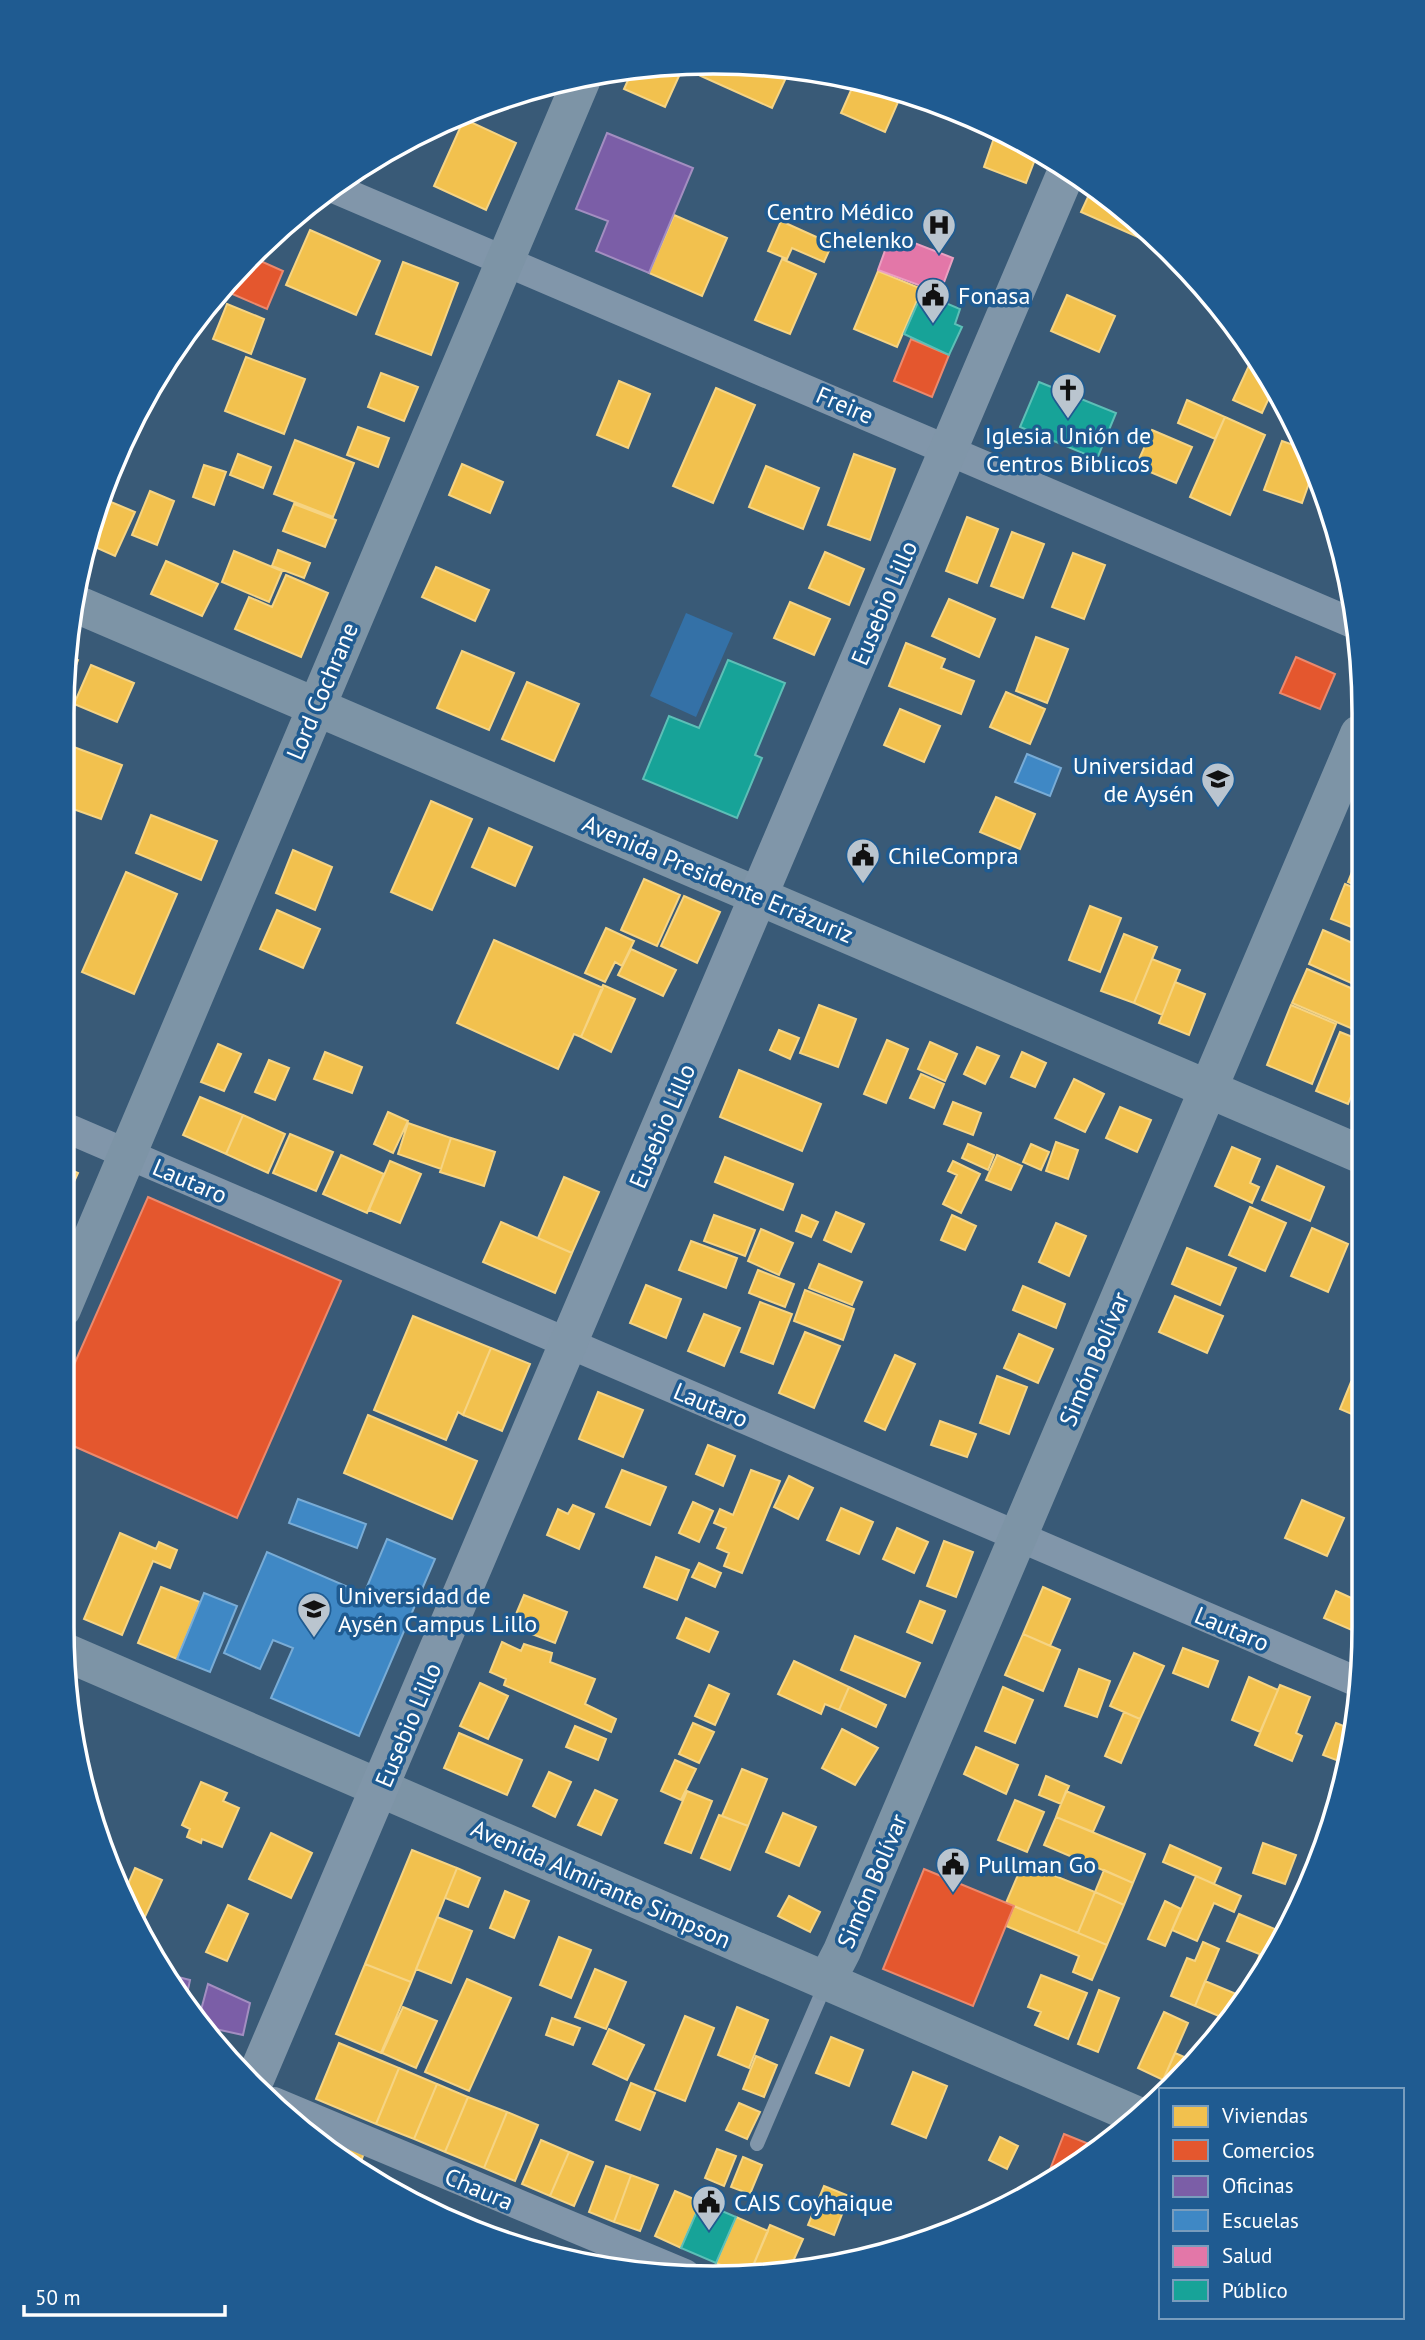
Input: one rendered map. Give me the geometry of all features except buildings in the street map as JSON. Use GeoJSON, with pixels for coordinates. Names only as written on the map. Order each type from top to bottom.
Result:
{"type":"FeatureCollection","features":[{"type":"Feature","properties":{"kind":"main road","name":"Eusebio Lillo"},"geometry":{"type":"LineString","coordinates":[[257,2075],[382,1788],[1064,178]]}},
{"type":"Feature","properties":{"kind":"street","name":"Lord Cochrane"},"geometry":{"type":"LineString","coordinates":[[74,1281],[578,88]]}},
{"type":"Feature","properties":{"kind":"street","name":"Freire"},"geometry":{"type":"LineString","coordinates":[[343,192],[1344,620]]}},
{"type":"Feature","properties":{"kind":"street","name":"Avenida Presidente Errázuriz"},"geometry":{"type":"LineString","coordinates":[[83,607],[1352,1151]]}},
{"type":"Feature","properties":{"kind":"street","name":"Simón Bolívar"},"geometry":{"type":"LineString","coordinates":[[826,1982],[842,1951],[1352,750]]}},
{"type":"Feature","properties":{"kind":"street","name":"Lautaro"},"geometry":{"type":"LineString","coordinates":[[74,1131],[1349,1678]]}},
{"type":"Feature","properties":{"kind":"street","name":"Avenida Almirante Simpson"},"geometry":{"type":"LineString","coordinates":[[75,1656],[1129,2112]]}},
{"type":"Feature","properties":{"kind":"street","name":"Chaura"},"geometry":{"type":"LineString","coordinates":[[294,2110],[661,2264]]}},
{"type":"Feature","properties":{"kind":"lane"},"geometry":{"type":"LineString","coordinates":[[757,2144],[826,1982]]}},
{"type":"Feature","properties":{"kind":"shaded area"},"geometry":{"type":"Polygon","coordinates":[[[686,613],[733,633],[696,717],[650,696],[686,613]]]}},
{"type":"Feature","properties":{"kind":"place","name":"Centro Médico Chelenko"},"geometry":{"type":"Point","coordinates":[939,255]}},
{"type":"Feature","properties":{"kind":"place","name":"Fonasa"},"geometry":{"type":"Point","coordinates":[933,325]}},
{"type":"Feature","properties":{"kind":"place","name":"Iglesia Unión de Centros Biblicos"},"geometry":{"type":"Point","coordinates":[1068,420]}},
{"type":"Feature","properties":{"kind":"place","name":"Universidad de Aysén"},"geometry":{"type":"Point","coordinates":[1218,809]}},
{"type":"Feature","properties":{"kind":"place","name":"ChileCompra"},"geometry":{"type":"Point","coordinates":[863,885]}},
{"type":"Feature","properties":{"kind":"place","name":"Universidad de Aysén Campus Lillo"},"geometry":{"type":"Point","coordinates":[314,1639]}},
{"type":"Feature","properties":{"kind":"place","name":"Pullman Go"},"geometry":{"type":"Point","coordinates":[953,1894]}},
{"type":"Feature","properties":{"kind":"place","name":"CAIS Coyhaique"},"geometry":{"type":"Point","coordinates":[709,2232]}}]}
